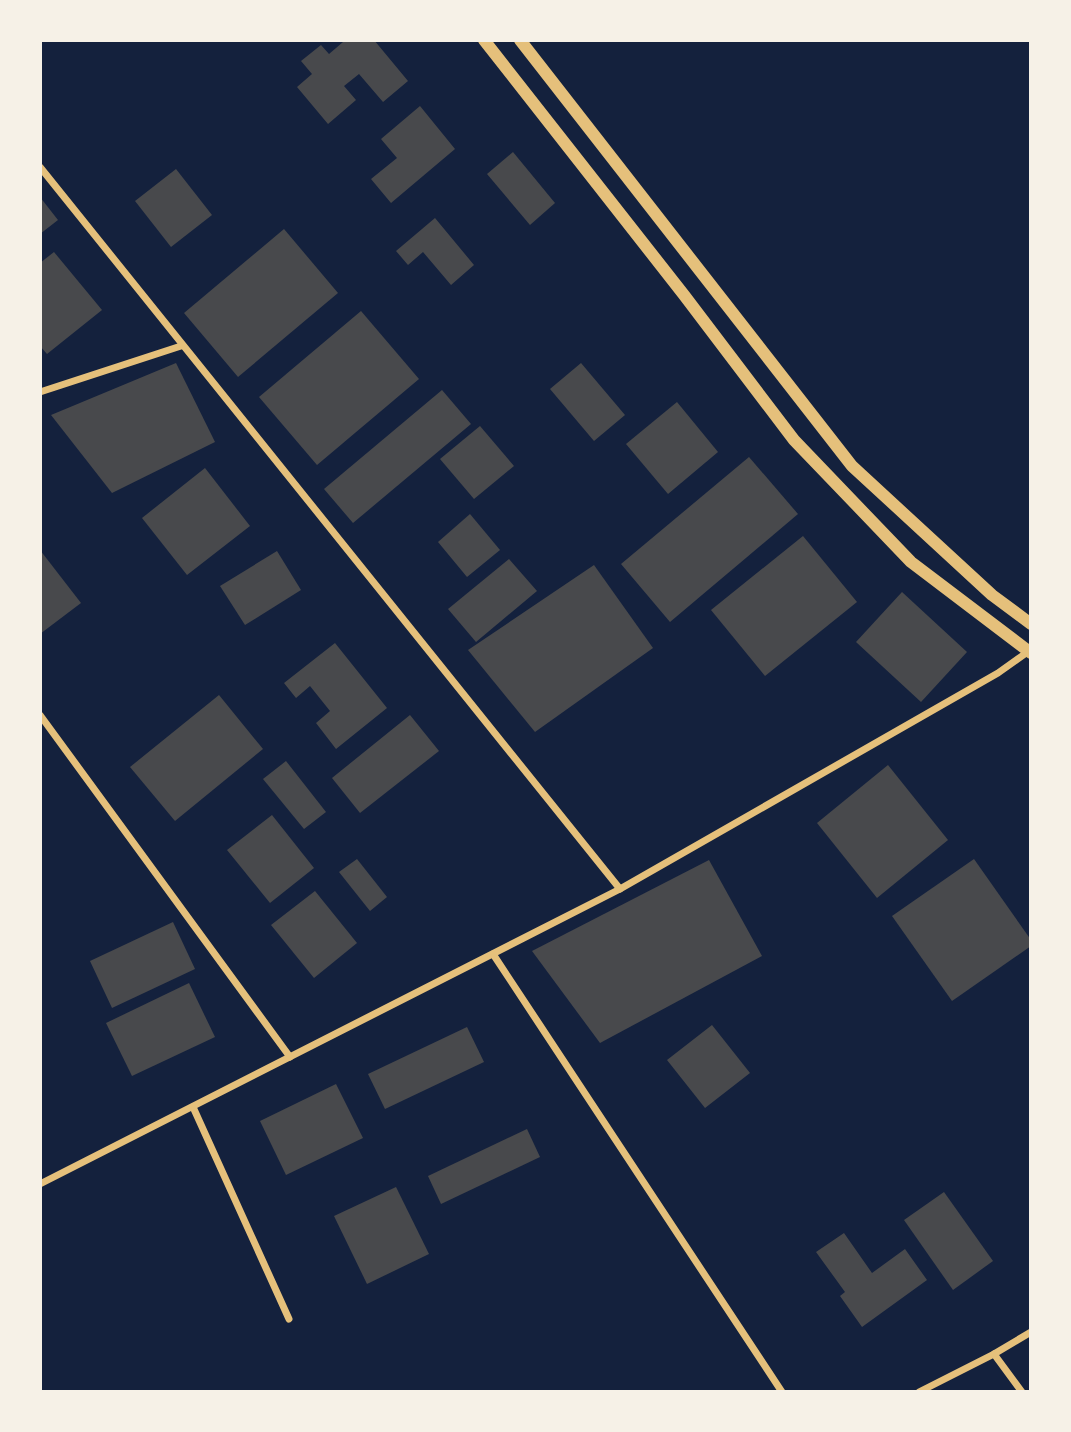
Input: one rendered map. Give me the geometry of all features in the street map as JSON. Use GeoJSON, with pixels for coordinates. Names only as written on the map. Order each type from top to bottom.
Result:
{"type":"FeatureCollection","features":[{"type":"Feature","properties":{"kind":"street"},"geometry":{"type":"LineString","coordinates":[[40,1184],[620,889],[998,673],[1030,652],[911,562],[794,440],[676,284],[484,40]]}},
{"type":"Feature","properties":{"kind":"street"},"geometry":{"type":"LineString","coordinates":[[520,40],[852,466],[992,595],[1031,624]]}},
{"type":"Feature","properties":{"kind":"street"},"geometry":{"type":"LineString","coordinates":[[40,167],[181,346],[620,889]]}},
{"type":"Feature","properties":{"kind":"street"},"geometry":{"type":"LineString","coordinates":[[40,392],[181,346]]}},
{"type":"Feature","properties":{"kind":"street"},"geometry":{"type":"LineString","coordinates":[[40,715],[290,1058]]}},
{"type":"Feature","properties":{"kind":"street"},"geometry":{"type":"LineString","coordinates":[[493,954],[782,1392]]}},
{"type":"Feature","properties":{"kind":"street"},"geometry":{"type":"LineString","coordinates":[[193,1107],[289,1319]]}},
{"type":"Feature","properties":{"kind":"street"},"geometry":{"type":"LineString","coordinates":[[919,1392],[1031,1332]]}},
{"type":"Feature","properties":{"kind":"street"},"geometry":{"type":"LineString","coordinates":[[994,1354],[1022,1392]]}},
{"type":"Feature","properties":{"kind":"building"},"geometry":{"type":"Polygon","coordinates":[[[342,40],[374,40],[408,81],[383,102],[359,74],[344,86],[356,100],[328,124],[297,87],[312,74],[301,61],[321,45],[329,54],[342,40]]]}},
{"type":"Feature","properties":{"kind":"building"},"geometry":{"type":"Polygon","coordinates":[[[420,106],[455,149],[391,203],[371,179],[397,158],[381,139],[420,106]]]}},
{"type":"Feature","properties":{"kind":"building"},"geometry":{"type":"Polygon","coordinates":[[[513,152],[555,203],[530,225],[487,174],[513,152]]]}},
{"type":"Feature","properties":{"kind":"building"},"geometry":{"type":"Polygon","coordinates":[[[176,169],[212,215],[171,247],[135,201],[176,169]]]}},
{"type":"Feature","properties":{"kind":"building"},"geometry":{"type":"Polygon","coordinates":[[[40,197],[58,220],[40,234],[40,197]]]}},
{"type":"Feature","properties":{"kind":"building"},"geometry":{"type":"Polygon","coordinates":[[[435,218],[474,265],[451,285],[423,252],[408,265],[396,251],[435,218]]]}},
{"type":"Feature","properties":{"kind":"building"},"geometry":{"type":"Polygon","coordinates":[[[284,229],[338,293],[238,377],[184,313],[284,229]]]}},
{"type":"Feature","properties":{"kind":"building"},"geometry":{"type":"Polygon","coordinates":[[[54,252],[102,310],[47,354],[40,346],[40,263],[54,252]]]}},
{"type":"Feature","properties":{"kind":"building"},"geometry":{"type":"Polygon","coordinates":[[[361,311],[419,379],[317,465],[259,397],[361,311]]]}},
{"type":"Feature","properties":{"kind":"building"},"geometry":{"type":"Polygon","coordinates":[[[176,363],[215,442],[112,493],[51,415],[176,363]]]}},
{"type":"Feature","properties":{"kind":"building"},"geometry":{"type":"Polygon","coordinates":[[[581,363],[625,415],[594,441],[550,389],[581,363]]]}},
{"type":"Feature","properties":{"kind":"building"},"geometry":{"type":"Polygon","coordinates":[[[442,390],[471,424],[353,523],[324,489],[442,390]]]}},
{"type":"Feature","properties":{"kind":"building"},"geometry":{"type":"Polygon","coordinates":[[[677,402],[718,452],[668,494],[626,444],[677,402]]]}},
{"type":"Feature","properties":{"kind":"building"},"geometry":{"type":"Polygon","coordinates":[[[480,426],[514,466],[474,499],[440,459],[480,426]]]}},
{"type":"Feature","properties":{"kind":"building"},"geometry":{"type":"Polygon","coordinates":[[[749,457],[798,514],[670,622],[621,564],[749,457]]]}},
{"type":"Feature","properties":{"kind":"building"},"geometry":{"type":"Polygon","coordinates":[[[205,468],[250,526],[187,575],[142,518],[205,468]]]}},
{"type":"Feature","properties":{"kind":"building"},"geometry":{"type":"Polygon","coordinates":[[[470,514],[500,550],[467,577],[438,542],[470,514]]]}},
{"type":"Feature","properties":{"kind":"building"},"geometry":{"type":"Polygon","coordinates":[[[803,536],[857,602],[765,676],[711,610],[803,536]]]}},
{"type":"Feature","properties":{"kind":"building"},"geometry":{"type":"Polygon","coordinates":[[[40,550],[81,603],[40,634],[40,550]]]}},
{"type":"Feature","properties":{"kind":"building"},"geometry":{"type":"Polygon","coordinates":[[[277,551],[301,590],[245,625],[220,586],[277,551]]]}},
{"type":"Feature","properties":{"kind":"building"},"geometry":{"type":"Polygon","coordinates":[[[509,559],[537,591],[476,642],[448,609],[509,559]]]}},
{"type":"Feature","properties":{"kind":"building"},"geometry":{"type":"Polygon","coordinates":[[[594,565],[653,648],[535,732],[468,650],[594,565]]]}},
{"type":"Feature","properties":{"kind":"building"},"geometry":{"type":"Polygon","coordinates":[[[902,592],[967,652],[921,702],[856,642],[902,592]]]}},
{"type":"Feature","properties":{"kind":"building"},"geometry":{"type":"Polygon","coordinates":[[[335,643],[387,708],[336,749],[316,723],[330,711],[310,686],[296,698],[284,683],[335,643]]]}},
{"type":"Feature","properties":{"kind":"building"},"geometry":{"type":"Polygon","coordinates":[[[219,695],[263,749],[175,821],[130,767],[219,695]]]}},
{"type":"Feature","properties":{"kind":"building"},"geometry":{"type":"Polygon","coordinates":[[[410,715],[439,751],[360,813],[332,778],[410,715]]]}},
{"type":"Feature","properties":{"kind":"building"},"geometry":{"type":"Polygon","coordinates":[[[286,761],[326,812],[304,829],[263,779],[286,761]]]}},
{"type":"Feature","properties":{"kind":"building"},"geometry":{"type":"Polygon","coordinates":[[[888,765],[948,840],[877,898],[817,823],[888,765]]]}},
{"type":"Feature","properties":{"kind":"building"},"geometry":{"type":"Polygon","coordinates":[[[272,815],[314,868],[270,903],[227,850],[272,815]]]}},
{"type":"Feature","properties":{"kind":"building"},"geometry":{"type":"Polygon","coordinates":[[[357,859],[387,897],[370,911],[339,872],[357,859]]]}},
{"type":"Feature","properties":{"kind":"building"},"geometry":{"type":"Polygon","coordinates":[[[974,859],[1031,940],[1031,946],[952,1001],[892,916],[974,859]]]}},
{"type":"Feature","properties":{"kind":"building"},"geometry":{"type":"Polygon","coordinates":[[[709,860],[762,956],[600,1043],[532,951],[709,860]]]}},
{"type":"Feature","properties":{"kind":"building"},"geometry":{"type":"Polygon","coordinates":[[[315,891],[357,943],[314,978],[271,925],[315,891]]]}},
{"type":"Feature","properties":{"kind":"building"},"geometry":{"type":"Polygon","coordinates":[[[173,922],[195,969],[112,1008],[90,961],[173,922]]]}},
{"type":"Feature","properties":{"kind":"building"},"geometry":{"type":"Polygon","coordinates":[[[189,983],[215,1037],[132,1076],[106,1023],[189,983]]]}},
{"type":"Feature","properties":{"kind":"building"},"geometry":{"type":"Polygon","coordinates":[[[712,1025],[750,1073],[705,1108],[667,1060],[712,1025]]]}},
{"type":"Feature","properties":{"kind":"building"},"geometry":{"type":"Polygon","coordinates":[[[467,1027],[484,1062],[385,1109],[368,1074],[467,1027]]]}},
{"type":"Feature","properties":{"kind":"building"},"geometry":{"type":"Polygon","coordinates":[[[336,1084],[363,1138],[286,1175],[260,1121],[336,1084]]]}},
{"type":"Feature","properties":{"kind":"building"},"geometry":{"type":"Polygon","coordinates":[[[527,1129],[540,1157],[441,1204],[428,1176],[527,1129]]]}},
{"type":"Feature","properties":{"kind":"building"},"geometry":{"type":"Polygon","coordinates":[[[396,1187],[429,1254],[367,1284],[334,1216],[396,1187]]]}},
{"type":"Feature","properties":{"kind":"building"},"geometry":{"type":"Polygon","coordinates":[[[944,1192],[993,1261],[953,1290],[904,1220],[944,1192]]]}},
{"type":"Feature","properties":{"kind":"building"},"geometry":{"type":"Polygon","coordinates":[[[844,1233],[872,1273],[905,1249],[927,1280],[862,1327],[840,1296],[845,1292],[816,1252],[844,1233]]]}}]}
